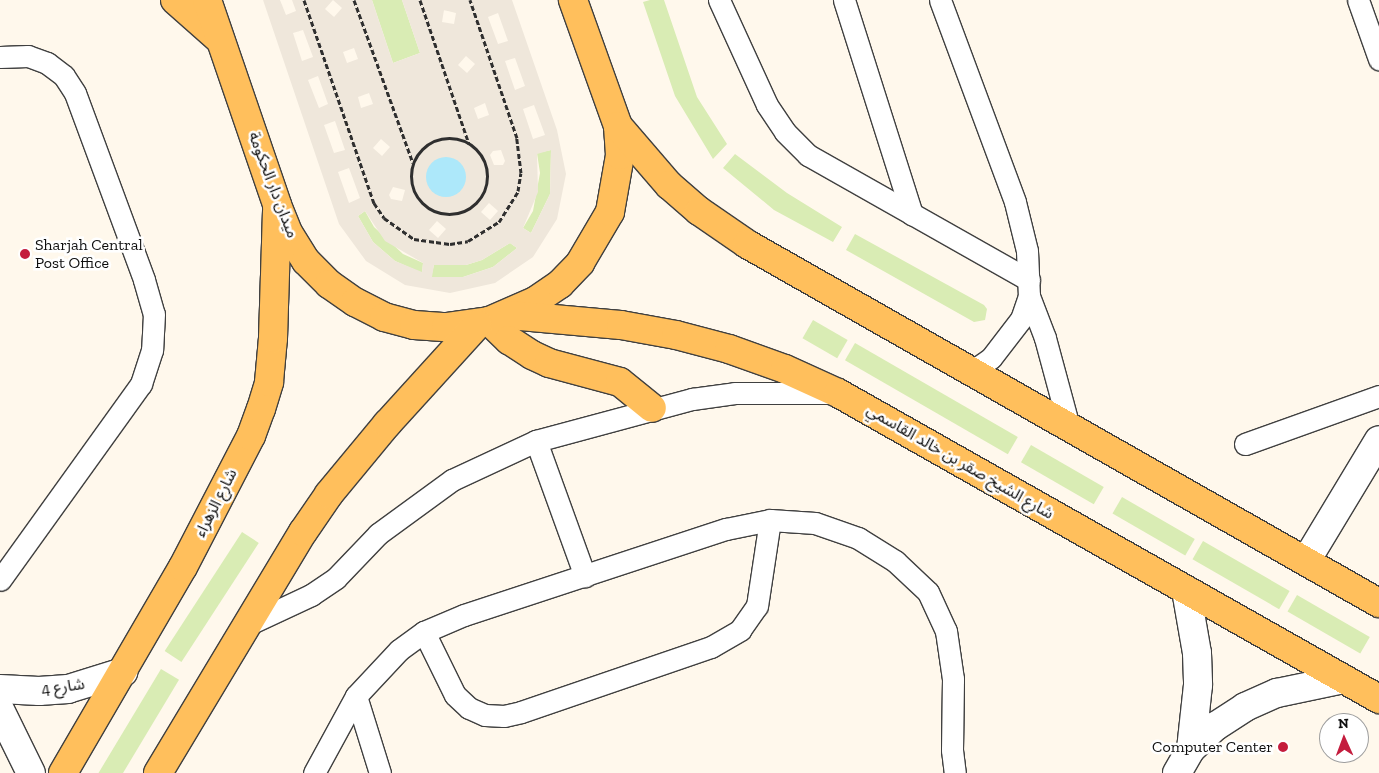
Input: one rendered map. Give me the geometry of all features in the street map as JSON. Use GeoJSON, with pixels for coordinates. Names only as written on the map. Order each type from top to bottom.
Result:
{"type":"FeatureCollection","features":[{"type":"Feature","properties":{"kind":"main road"},"geometry":{"type":"LineString","coordinates":[[175,0],[221,41]]}},
{"type":"Feature","properties":{"kind":"main road","name":"ميدان دار الحكومة"},"geometry":{"type":"LineString","coordinates":[[207,0],[277,204],[289,234],[306,261],[329,284],[355,302],[384,316],[414,325],[446,327],[492,320],[560,284],[580,263],[597,239],[610,212],[617,184],[620,155],[618,126],[573,0]]}},
{"type":"Feature","properties":{"kind":"main road"},"geometry":{"type":"LineString","coordinates":[[618,126],[670,185],[722,228],[1379,603]]}},
{"type":"Feature","properties":{"kind":"main road","name":"شارع الزهراء"},"geometry":{"type":"LineString","coordinates":[[63,773],[123,672],[211,514],[261,409],[269,382],[277,204]]}},
{"type":"Feature","properties":{"kind":"main road"},"geometry":{"type":"LineString","coordinates":[[158,773],[329,494],[387,424],[492,320],[509,340],[532,355],[549,363],[620,382],[652,408]]}},
{"type":"Feature","properties":{"kind":"main road","name":"شارع الشيخ صقر بن خالد القاسمي"},"geometry":{"type":"LineString","coordinates":[[492,320],[621,325],[676,335],[730,349],[838,393],[1379,699]]}},
{"type":"Feature","properties":{"kind":"street"},"geometry":{"type":"LineString","coordinates":[[1306,561],[1379,440]]}},
{"type":"Feature","properties":{"kind":"street"},"geometry":{"type":"LineString","coordinates":[[1186,590],[1193,621],[1198,677],[1190,749]]}},
{"type":"Feature","properties":{"kind":"street","name":"شارع 4"},"geometry":{"type":"LineString","coordinates":[[0,689],[39,692],[68,689],[123,672]]}},
{"type":"Feature","properties":{"kind":"street"},"geometry":{"type":"LineString","coordinates":[[1177,773],[1190,749],[1216,726],[1276,693],[1344,679]]}},
{"type":"Feature","properties":{"kind":"street"},"geometry":{"type":"LineString","coordinates":[[0,710],[31,773]]}},
{"type":"Feature","properties":{"kind":"lane"},"geometry":{"type":"LineString","coordinates":[[719,0],[767,105],[785,132],[808,155],[835,173],[912,215],[1029,288]]}},
{"type":"Feature","properties":{"kind":"lane"},"geometry":{"type":"LineString","coordinates":[[844,0],[912,215]]}},
{"type":"Feature","properties":{"kind":"lane"},"geometry":{"type":"LineString","coordinates":[[940,0],[1015,202],[1027,251],[1029,288],[1045,338],[1069,427]]}},
{"type":"Feature","properties":{"kind":"lane"},"geometry":{"type":"LineString","coordinates":[[1358,0],[1379,59]]}},
{"type":"Feature","properties":{"kind":"lane"},"geometry":{"type":"LineString","coordinates":[[0,57],[28,56],[47,63],[64,76],[75,94],[144,280],[154,314],[152,350],[141,384],[0,580]]}},
{"type":"Feature","properties":{"kind":"lane"},"geometry":{"type":"LineString","coordinates":[[972,372],[992,358],[1008,340],[1021,319],[1029,288]]}},
{"type":"Feature","properties":{"kind":"lane"},"geometry":{"type":"LineString","coordinates":[[247,625],[311,595],[336,578],[378,534],[452,480],[536,441],[652,408],[735,393],[838,393]]}},
{"type":"Feature","properties":{"kind":"lane"},"geometry":{"type":"LineString","coordinates":[[1245,444],[1379,396]]}},
{"type":"Feature","properties":{"kind":"lane"},"geometry":{"type":"LineString","coordinates":[[536,441],[585,576]]}},
{"type":"Feature","properties":{"kind":"lane"},"geometry":{"type":"LineString","coordinates":[[424,632],[455,695],[469,708],[486,715],[504,716],[521,712],[710,647],[740,630],[757,606],[770,520]]}},
{"type":"Feature","properties":{"kind":"lane"},"geometry":{"type":"LineString","coordinates":[[314,773],[356,696],[398,650],[424,632],[464,614],[726,529],[770,520],[815,522],[858,538],[895,561],[928,592],[948,641],[953,679],[952,750],[954,773]]}},
{"type":"Feature","properties":{"kind":"lane"},"geometry":{"type":"LineString","coordinates":[[356,696],[380,773]]}},
{"type":"Feature","properties":{"kind":"path"},"geometry":{"type":"LineString","coordinates":[[304,0],[374,203],[384,218],[414,239],[450,244],[468,240],[499,222],[518,191],[521,174],[517,138],[470,0]]}},
{"type":"Feature","properties":{"kind":"path"},"geometry":{"type":"LineString","coordinates":[[354,0],[413,163],[413,188],[427,207],[450,214],[462,212],[473,206],[486,186],[484,163],[469,144],[420,0]]}},
{"type":"Feature","properties":{"kind":"path"},"geometry":{"type":"LineString","coordinates":[[413,163],[430,143],[456,139],[469,144]]}},
{"type":"Feature","properties":{"kind":"green space"},"geometry":{"type":"Polygon","coordinates":[[[372,0],[402,0],[420,53],[393,63],[372,0]]]}},
{"type":"Feature","properties":{"kind":"green space"},"geometry":{"type":"Polygon","coordinates":[[[664,0],[697,97],[727,144],[713,159],[675,96],[643,2],[664,0]]]}},
{"type":"Feature","properties":{"kind":"green space"},"geometry":{"type":"Polygon","coordinates":[[[551,150],[550,194],[531,233],[523,228],[533,211],[540,173],[537,153],[551,150]]]}},
{"type":"Feature","properties":{"kind":"green space"},"geometry":{"type":"Polygon","coordinates":[[[735,154],[787,193],[842,227],[833,242],[774,210],[723,168],[735,154]]]}},
{"type":"Feature","properties":{"kind":"green space"},"geometry":{"type":"Polygon","coordinates":[[[365,211],[374,227],[403,254],[423,263],[422,273],[395,261],[373,242],[358,216],[365,211]]]}},
{"type":"Feature","properties":{"kind":"green space"},"geometry":{"type":"Polygon","coordinates":[[[855,234],[984,305],[987,309],[985,320],[974,322],[846,250],[855,234]]]}},
{"type":"Feature","properties":{"kind":"green space"},"geometry":{"type":"Polygon","coordinates":[[[510,243],[517,248],[493,267],[463,277],[431,277],[434,265],[466,265],[482,260],[510,243]]]}},
{"type":"Feature","properties":{"kind":"green space"},"geometry":{"type":"Polygon","coordinates":[[[813,320],[848,340],[837,358],[802,338],[813,320]]]}},
{"type":"Feature","properties":{"kind":"green space"},"geometry":{"type":"Polygon","coordinates":[[[855,343],[1018,437],[1008,454],[845,360],[855,343]]]}},
{"type":"Feature","properties":{"kind":"green space"},"geometry":{"type":"Polygon","coordinates":[[[1031,445],[1104,487],[1094,504],[1021,462],[1031,445]]]}},
{"type":"Feature","properties":{"kind":"green space"},"geometry":{"type":"Polygon","coordinates":[[[1122,497],[1195,539],[1185,555],[1112,513],[1122,497]]]}},
{"type":"Feature","properties":{"kind":"green space"},"geometry":{"type":"Polygon","coordinates":[[[242,532],[259,543],[181,662],[165,651],[242,532]]]}},
{"type":"Feature","properties":{"kind":"green space"},"geometry":{"type":"Polygon","coordinates":[[[1203,541],[1290,591],[1279,609],[1192,559],[1203,541]]]}},
{"type":"Feature","properties":{"kind":"green space"},"geometry":{"type":"Polygon","coordinates":[[[1297,595],[1370,637],[1360,653],[1288,611],[1297,595]]]}},
{"type":"Feature","properties":{"kind":"green space"},"geometry":{"type":"Polygon","coordinates":[[[161,669],[179,680],[123,773],[99,773],[161,669]]]}},
{"type":"Feature","properties":{"kind":"shaded area"},"geometry":{"type":"Polygon","coordinates":[[[263,0],[280,0],[286,15],[296,11],[292,0],[333,0],[372,0],[393,63],[420,53],[402,0],[512,0],[557,130],[566,174],[557,219],[533,257],[495,283],[450,293],[405,285],[366,261],[339,224],[263,0]],[[333,0],[325,9],[334,17],[342,8],[333,0]],[[444,10],[442,22],[454,24],[456,13],[444,10]],[[498,13],[488,17],[498,44],[508,41],[498,13]],[[303,30],[293,33],[302,61],[313,57],[303,30]],[[354,48],[343,52],[347,63],[358,59],[354,48]],[[466,56],[458,65],[467,73],[475,64],[466,56]],[[515,58],[505,61],[515,90],[525,86],[515,58]],[[318,76],[308,80],[319,108],[328,104],[318,76]],[[369,93],[358,97],[361,108],[373,104],[369,93]],[[485,103],[474,108],[478,119],[489,115],[485,103]],[[534,105],[523,109],[533,139],[545,135],[534,105]],[[335,121],[324,125],[334,153],[345,150],[335,121]],[[381,139],[373,148],[382,156],[390,147],[381,139]],[[501,150],[493,151],[490,155],[494,165],[503,165],[505,161],[501,150]],[[551,150],[537,154],[538,192],[523,228],[531,233],[550,194],[551,150]],[[349,168],[338,172],[349,203],[360,198],[349,168]],[[393,187],[389,195],[391,199],[402,201],[405,190],[393,187]],[[489,203],[481,212],[490,220],[498,211],[489,203]],[[365,211],[358,216],[373,242],[395,261],[422,272],[423,263],[385,241],[365,211]],[[437,221],[429,230],[438,238],[446,229],[437,221]],[[510,243],[482,260],[466,265],[434,265],[432,277],[463,277],[493,267],[517,248],[510,243]]]}},
{"type":"Feature","properties":{"kind":"water"},"geometry":{"type":"Polygon","coordinates":[[[446,157],[460,163],[466,177],[460,191],[446,197],[432,191],[426,177],[432,163],[446,157]]]}},
{"type":"Feature","properties":{"kind":"place","name":"Sharjah Central Post Office"},"geometry":{"type":"Point","coordinates":[25,254]}},
{"type":"Feature","properties":{"kind":"place","name":"Computer Center"},"geometry":{"type":"Point","coordinates":[1283,747]}}]}
